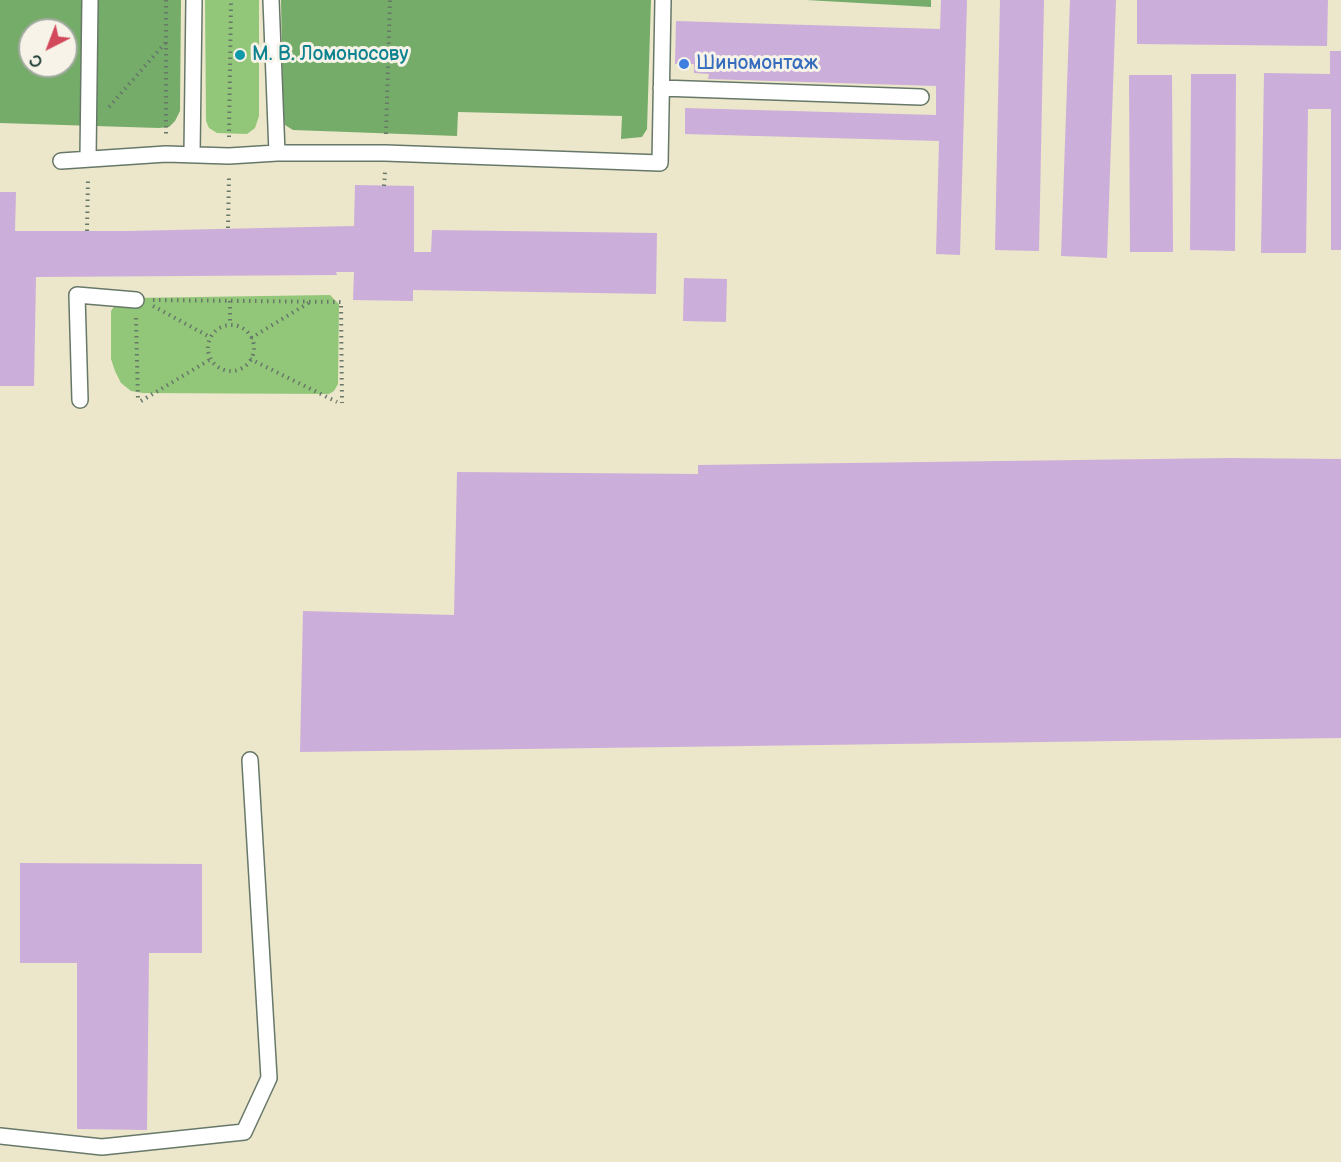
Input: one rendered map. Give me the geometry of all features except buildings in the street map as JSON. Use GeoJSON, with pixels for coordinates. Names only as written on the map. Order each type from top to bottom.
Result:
{"type":"FeatureCollection","features":[{"type":"Feature","properties":{"kind":"lane"},"geometry":{"type":"LineString","coordinates":[[88,158],[90,0]]}},
{"type":"Feature","properties":{"kind":"lane"},"geometry":{"type":"LineString","coordinates":[[192,154],[194,0]]}},
{"type":"Feature","properties":{"kind":"lane"},"geometry":{"type":"LineString","coordinates":[[271,0],[277,153]]}},
{"type":"Feature","properties":{"kind":"lane"},"geometry":{"type":"LineString","coordinates":[[61,161],[166,154],[229,156],[277,153],[385,153],[660,163],[663,0]]}},
{"type":"Feature","properties":{"kind":"lane"},"geometry":{"type":"LineString","coordinates":[[661,88],[921,97]]}},
{"type":"Feature","properties":{"kind":"lane"},"geometry":{"type":"LineString","coordinates":[[80,400],[77,295],[138,300]]}},
{"type":"Feature","properties":{"kind":"lane"},"geometry":{"type":"LineString","coordinates":[[0,1136],[102,1147],[244,1132],[269,1078],[250,760]]}},
{"type":"Feature","properties":{"kind":"path"},"geometry":{"type":"LineString","coordinates":[[166,0],[166,154]]}},
{"type":"Feature","properties":{"kind":"path"},"geometry":{"type":"LineString","coordinates":[[228,228],[231,0]]}},
{"type":"Feature","properties":{"kind":"path"},"geometry":{"type":"LineString","coordinates":[[384,186],[390,0]]}},
{"type":"Feature","properties":{"kind":"path"},"geometry":{"type":"LineString","coordinates":[[89,130],[166,42]]}},
{"type":"Feature","properties":{"kind":"path"},"geometry":{"type":"LineString","coordinates":[[87,231],[88,158]]}},
{"type":"Feature","properties":{"kind":"path"},"geometry":{"type":"LineString","coordinates":[[138,300],[341,302],[339,403],[250,359]]}},
{"type":"Feature","properties":{"kind":"path"},"geometry":{"type":"LineString","coordinates":[[138,300],[210,337]]}},
{"type":"Feature","properties":{"kind":"path"},"geometry":{"type":"LineString","coordinates":[[138,300],[140,401],[211,359]]}},
{"type":"Feature","properties":{"kind":"path"},"geometry":{"type":"LineString","coordinates":[[230,301],[230,325]]}},
{"type":"Feature","properties":{"kind":"path"},"geometry":{"type":"LineString","coordinates":[[252,338],[311,301]]}},
{"type":"Feature","properties":{"kind":"path"},"geometry":{"type":"LineString","coordinates":[[230,325],[244,329],[252,338],[253,351],[245,365],[230,371],[214,363],[208,346],[210,337],[216,329],[230,325]]}},
{"type":"Feature","properties":{"kind":"green space"},"geometry":{"type":"Polygon","coordinates":[[[0,0],[181,0],[180,111],[169,127],[0,123],[0,0]]]}},
{"type":"Feature","properties":{"kind":"green space"},"geometry":{"type":"Polygon","coordinates":[[[205,0],[259,0],[259,116],[255,128],[247,134],[217,133],[209,128],[206,121],[205,0]]]}},
{"type":"Feature","properties":{"kind":"green space"},"geometry":{"type":"Polygon","coordinates":[[[281,0],[651,0],[647,129],[642,137],[621,139],[622,116],[458,112],[457,136],[293,130],[285,125],[283,113],[281,0]]]}},
{"type":"Feature","properties":{"kind":"green space"},"geometry":{"type":"Polygon","coordinates":[[[806,0],[931,0],[931,7],[806,0]]]}},
{"type":"Feature","properties":{"kind":"green space"},"geometry":{"type":"Polygon","coordinates":[[[330,295],[339,304],[338,384],[329,394],[143,393],[131,391],[121,383],[111,359],[111,311],[116,304],[133,298],[330,295]]]}},
{"type":"Feature","properties":{"kind":"place","name":"М. В. Ломоносову"},"geometry":{"type":"Point","coordinates":[240,55]}},
{"type":"Feature","properties":{"kind":"place","name":"Шиномонтаж"},"geometry":{"type":"Point","coordinates":[684,64]}}]}
